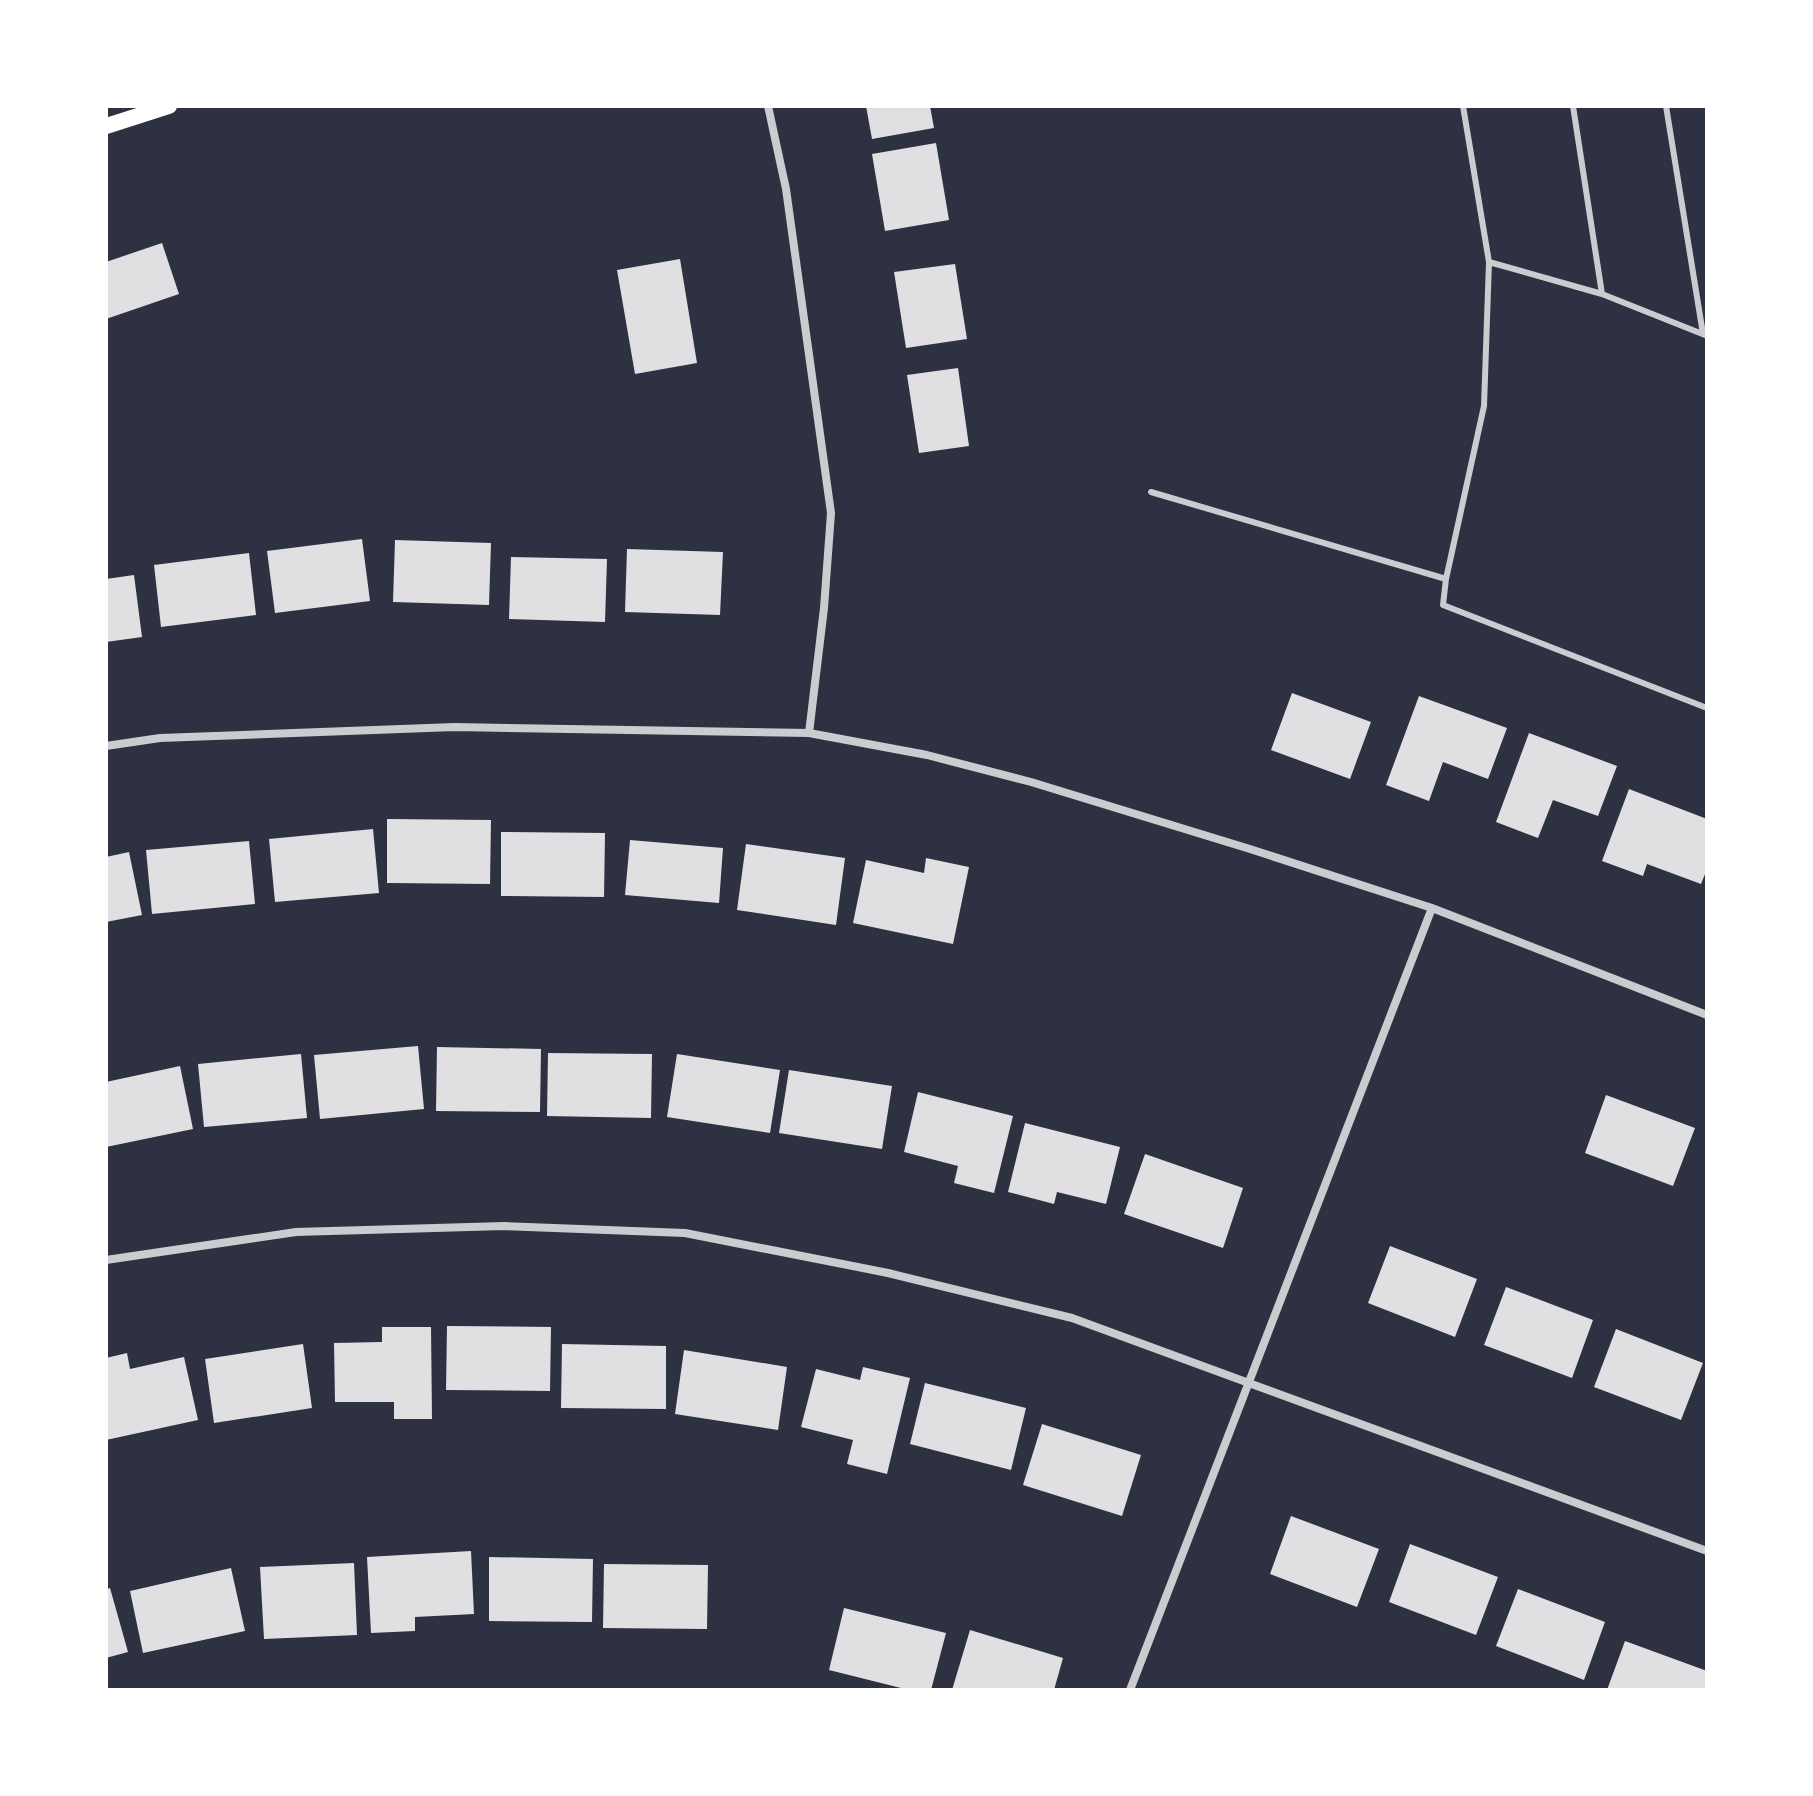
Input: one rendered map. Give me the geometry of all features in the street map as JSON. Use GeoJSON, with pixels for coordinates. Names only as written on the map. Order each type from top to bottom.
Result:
{"type":"FeatureCollection","features":[{"type":"Feature","properties":{"kind":"main road"},"geometry":{"type":"LineString","coordinates":[[106,126],[169,106]]}},
{"type":"Feature","properties":{"kind":"street"},"geometry":{"type":"LineString","coordinates":[[768,106],[786,189],[831,513],[824,608],[809,733]]}},
{"type":"Feature","properties":{"kind":"street"},"geometry":{"type":"LineString","coordinates":[[106,746],[160,738],[454,727],[809,733],[927,755],[1031,782],[1432,908],[1707,1015]]}},
{"type":"Feature","properties":{"kind":"street"},"geometry":{"type":"LineString","coordinates":[[1130,1690],[1432,908]]}},
{"type":"Feature","properties":{"kind":"street"},"geometry":{"type":"LineString","coordinates":[[106,1260],[296,1232],[504,1226],[685,1233],[888,1273],[1072,1318],[1707,1551]]}},
{"type":"Feature","properties":{"kind":"lane"},"geometry":{"type":"LineString","coordinates":[[1463,106],[1489,262],[1484,406],[1443,605],[1707,708]]}},
{"type":"Feature","properties":{"kind":"lane"},"geometry":{"type":"LineString","coordinates":[[1573,106],[1602,294]]}},
{"type":"Feature","properties":{"kind":"lane"},"geometry":{"type":"LineString","coordinates":[[1666,106],[1705,335]]}},
{"type":"Feature","properties":{"kind":"lane"},"geometry":{"type":"LineString","coordinates":[[1489,262],[1602,294],[1705,335]]}},
{"type":"Feature","properties":{"kind":"lane"},"geometry":{"type":"LineString","coordinates":[[1151,492],[1446,579]]}},
{"type":"Feature","properties":{"kind":"building"},"geometry":{"type":"Polygon","coordinates":[[[866,106],[930,106],[934,128],[872,139],[866,106]]]}},
{"type":"Feature","properties":{"kind":"building"},"geometry":{"type":"Polygon","coordinates":[[[936,143],[949,220],[885,231],[872,154],[936,143]]]}},
{"type":"Feature","properties":{"kind":"building"},"geometry":{"type":"Polygon","coordinates":[[[162,243],[179,294],[106,319],[106,262],[162,243]]]}},
{"type":"Feature","properties":{"kind":"building"},"geometry":{"type":"Polygon","coordinates":[[[680,259],[697,363],[635,374],[617,270],[680,259]]]}},
{"type":"Feature","properties":{"kind":"building"},"geometry":{"type":"Polygon","coordinates":[[[955,264],[967,339],[906,348],[894,272],[955,264]]]}},
{"type":"Feature","properties":{"kind":"building"},"geometry":{"type":"Polygon","coordinates":[[[958,368],[969,446],[919,453],[907,375],[958,368]]]}},
{"type":"Feature","properties":{"kind":"building"},"geometry":{"type":"Polygon","coordinates":[[[362,539],[370,601],[275,613],[267,551],[362,539]]]}},
{"type":"Feature","properties":{"kind":"building"},"geometry":{"type":"Polygon","coordinates":[[[395,540],[491,543],[489,605],[393,602],[395,540]]]}},
{"type":"Feature","properties":{"kind":"building"},"geometry":{"type":"Polygon","coordinates":[[[627,549],[723,552],[720,615],[625,612],[627,549]]]}},
{"type":"Feature","properties":{"kind":"building"},"geometry":{"type":"Polygon","coordinates":[[[249,553],[256,615],[161,627],[154,565],[249,553]]]}},
{"type":"Feature","properties":{"kind":"building"},"geometry":{"type":"Polygon","coordinates":[[[511,557],[607,559],[605,622],[509,619],[511,557]]]}},
{"type":"Feature","properties":{"kind":"building"},"geometry":{"type":"Polygon","coordinates":[[[134,575],[142,637],[106,642],[106,579],[134,575]]]}},
{"type":"Feature","properties":{"kind":"building"},"geometry":{"type":"Polygon","coordinates":[[[1292,693],[1371,722],[1350,779],[1271,750],[1292,693]]]}},
{"type":"Feature","properties":{"kind":"building"},"geometry":{"type":"Polygon","coordinates":[[[1419,696],[1507,728],[1488,779],[1443,762],[1429,801],[1386,785],[1419,696]]]}},
{"type":"Feature","properties":{"kind":"building"},"geometry":{"type":"Polygon","coordinates":[[[1529,733],[1617,766],[1598,816],[1553,800],[1538,838],[1496,822],[1529,733]]]}},
{"type":"Feature","properties":{"kind":"building"},"geometry":{"type":"Polygon","coordinates":[[[1629,789],[1707,819],[1707,869],[1701,884],[1647,864],[1643,876],[1602,861],[1629,789]]]}},
{"type":"Feature","properties":{"kind":"building"},"geometry":{"type":"Polygon","coordinates":[[[387,819],[491,820],[490,884],[387,883],[387,819]]]}},
{"type":"Feature","properties":{"kind":"building"},"geometry":{"type":"Polygon","coordinates":[[[373,829],[379,893],[275,902],[269,839],[373,829]]]}},
{"type":"Feature","properties":{"kind":"building"},"geometry":{"type":"Polygon","coordinates":[[[501,832],[605,833],[604,897],[501,896],[501,832]]]}},
{"type":"Feature","properties":{"kind":"building"},"geometry":{"type":"Polygon","coordinates":[[[630,840],[723,848],[719,903],[625,895],[630,840]]]}},
{"type":"Feature","properties":{"kind":"building"},"geometry":{"type":"Polygon","coordinates":[[[249,841],[255,904],[152,914],[146,850],[249,841]]]}},
{"type":"Feature","properties":{"kind":"building"},"geometry":{"type":"Polygon","coordinates":[[[746,844],[845,858],[836,925],[737,910],[746,844]]]}},
{"type":"Feature","properties":{"kind":"building"},"geometry":{"type":"Polygon","coordinates":[[[129,852],[142,915],[106,922],[106,857],[129,852]]]}},
{"type":"Feature","properties":{"kind":"building"},"geometry":{"type":"Polygon","coordinates":[[[926,858],[969,867],[953,944],[853,923],[866,860],[924,873],[926,858]]]}},
{"type":"Feature","properties":{"kind":"building"},"geometry":{"type":"Polygon","coordinates":[[[418,1046],[424,1109],[320,1119],[314,1055],[418,1046]]]}},
{"type":"Feature","properties":{"kind":"building"},"geometry":{"type":"Polygon","coordinates":[[[437,1047],[541,1049],[540,1112],[436,1111],[437,1047]]]}},
{"type":"Feature","properties":{"kind":"building"},"geometry":{"type":"Polygon","coordinates":[[[548,1053],[652,1054],[651,1118],[547,1116],[548,1053]]]}},
{"type":"Feature","properties":{"kind":"building"},"geometry":{"type":"Polygon","coordinates":[[[301,1054],[307,1118],[204,1127],[198,1064],[301,1054]]]}},
{"type":"Feature","properties":{"kind":"building"},"geometry":{"type":"Polygon","coordinates":[[[677,1054],[780,1070],[770,1133],[667,1117],[677,1054]]]}},
{"type":"Feature","properties":{"kind":"building"},"geometry":{"type":"Polygon","coordinates":[[[180,1066],[193,1129],[106,1147],[106,1082],[180,1066]]]}},
{"type":"Feature","properties":{"kind":"building"},"geometry":{"type":"Polygon","coordinates":[[[789,1070],[892,1086],[882,1149],[779,1133],[789,1070]]]}},
{"type":"Feature","properties":{"kind":"building"},"geometry":{"type":"Polygon","coordinates":[[[918,1092],[1013,1116],[994,1193],[954,1183],[958,1166],[904,1152],[918,1092]]]}},
{"type":"Feature","properties":{"kind":"building"},"geometry":{"type":"Polygon","coordinates":[[[1606,1095],[1695,1128],[1673,1186],[1585,1153],[1606,1095]]]}},
{"type":"Feature","properties":{"kind":"building"},"geometry":{"type":"Polygon","coordinates":[[[1025,1123],[1120,1147],[1106,1204],[1057,1192],[1054,1204],[1008,1192],[1025,1123]]]}},
{"type":"Feature","properties":{"kind":"building"},"geometry":{"type":"Polygon","coordinates":[[[1145,1154],[1243,1188],[1223,1248],[1124,1214],[1145,1154]]]}},
{"type":"Feature","properties":{"kind":"building"},"geometry":{"type":"Polygon","coordinates":[[[1390,1246],[1477,1279],[1455,1337],[1368,1303],[1390,1246]]]}},
{"type":"Feature","properties":{"kind":"building"},"geometry":{"type":"Polygon","coordinates":[[[1506,1287],[1593,1320],[1572,1378],[1484,1345],[1506,1287]]]}},
{"type":"Feature","properties":{"kind":"building"},"geometry":{"type":"Polygon","coordinates":[[[447,1326],[551,1327],[550,1391],[446,1390],[447,1326]]]}},
{"type":"Feature","properties":{"kind":"building"},"geometry":{"type":"Polygon","coordinates":[[[382,1327],[431,1327],[432,1419],[394,1419],[394,1402],[335,1402],[334,1343],[382,1342],[382,1327]]]}},
{"type":"Feature","properties":{"kind":"building"},"geometry":{"type":"Polygon","coordinates":[[[1616,1329],[1703,1363],[1681,1420],[1594,1387],[1616,1329]]]}},
{"type":"Feature","properties":{"kind":"building"},"geometry":{"type":"Polygon","coordinates":[[[303,1344],[312,1408],[214,1423],[205,1359],[303,1344]]]}},
{"type":"Feature","properties":{"kind":"building"},"geometry":{"type":"Polygon","coordinates":[[[562,1344],[666,1346],[666,1409],[561,1408],[562,1344]]]}},
{"type":"Feature","properties":{"kind":"building"},"geometry":{"type":"Polygon","coordinates":[[[684,1350],[787,1367],[778,1430],[675,1414],[684,1350]]]}},
{"type":"Feature","properties":{"kind":"building"},"geometry":{"type":"Polygon","coordinates":[[[127,1353],[130,1369],[184,1357],[198,1420],[106,1440],[106,1358],[127,1353]]]}},
{"type":"Feature","properties":{"kind":"building"},"geometry":{"type":"Polygon","coordinates":[[[863,1367],[910,1378],[887,1474],[847,1464],[853,1440],[801,1427],[816,1369],[860,1380],[863,1367]]]}},
{"type":"Feature","properties":{"kind":"building"},"geometry":{"type":"Polygon","coordinates":[[[925,1383],[1026,1408],[1011,1470],[910,1444],[925,1383]]]}},
{"type":"Feature","properties":{"kind":"building"},"geometry":{"type":"Polygon","coordinates":[[[1042,1424],[1141,1455],[1122,1516],[1023,1485],[1042,1424]]]}},
{"type":"Feature","properties":{"kind":"building"},"geometry":{"type":"Polygon","coordinates":[[[1291,1516],[1379,1549],[1357,1607],[1270,1574],[1291,1516]]]}},
{"type":"Feature","properties":{"kind":"building"},"geometry":{"type":"Polygon","coordinates":[[[1410,1544],[1498,1577],[1476,1635],[1389,1602],[1410,1544]]]}},
{"type":"Feature","properties":{"kind":"building"},"geometry":{"type":"Polygon","coordinates":[[[471,1551],[474,1614],[415,1617],[415,1631],[371,1633],[367,1557],[471,1551]]]}},
{"type":"Feature","properties":{"kind":"building"},"geometry":{"type":"Polygon","coordinates":[[[489,1557],[593,1559],[592,1622],[489,1621],[489,1557]]]}},
{"type":"Feature","properties":{"kind":"building"},"geometry":{"type":"Polygon","coordinates":[[[354,1563],[357,1635],[264,1639],[260,1567],[354,1563]]]}},
{"type":"Feature","properties":{"kind":"building"},"geometry":{"type":"Polygon","coordinates":[[[604,1564],[708,1565],[707,1629],[603,1628],[604,1564]]]}},
{"type":"Feature","properties":{"kind":"building"},"geometry":{"type":"Polygon","coordinates":[[[231,1568],[245,1631],[143,1653],[130,1591],[231,1568]]]}},
{"type":"Feature","properties":{"kind":"building"},"geometry":{"type":"Polygon","coordinates":[[[110,1588],[128,1652],[106,1658],[106,1589],[110,1588]]]}},
{"type":"Feature","properties":{"kind":"building"},"geometry":{"type":"Polygon","coordinates":[[[1518,1589],[1605,1622],[1584,1680],[1496,1646],[1518,1589]]]}},
{"type":"Feature","properties":{"kind":"building"},"geometry":{"type":"Polygon","coordinates":[[[844,1608],[946,1633],[931,1690],[909,1690],[829,1670],[844,1608]]]}},
{"type":"Feature","properties":{"kind":"building"},"geometry":{"type":"Polygon","coordinates":[[[970,1630],[1063,1658],[1054,1690],[952,1690],[970,1630]]]}},
{"type":"Feature","properties":{"kind":"building"},"geometry":{"type":"Polygon","coordinates":[[[1625,1641],[1707,1671],[1707,1690],[1607,1690],[1625,1641]]]}}]}
